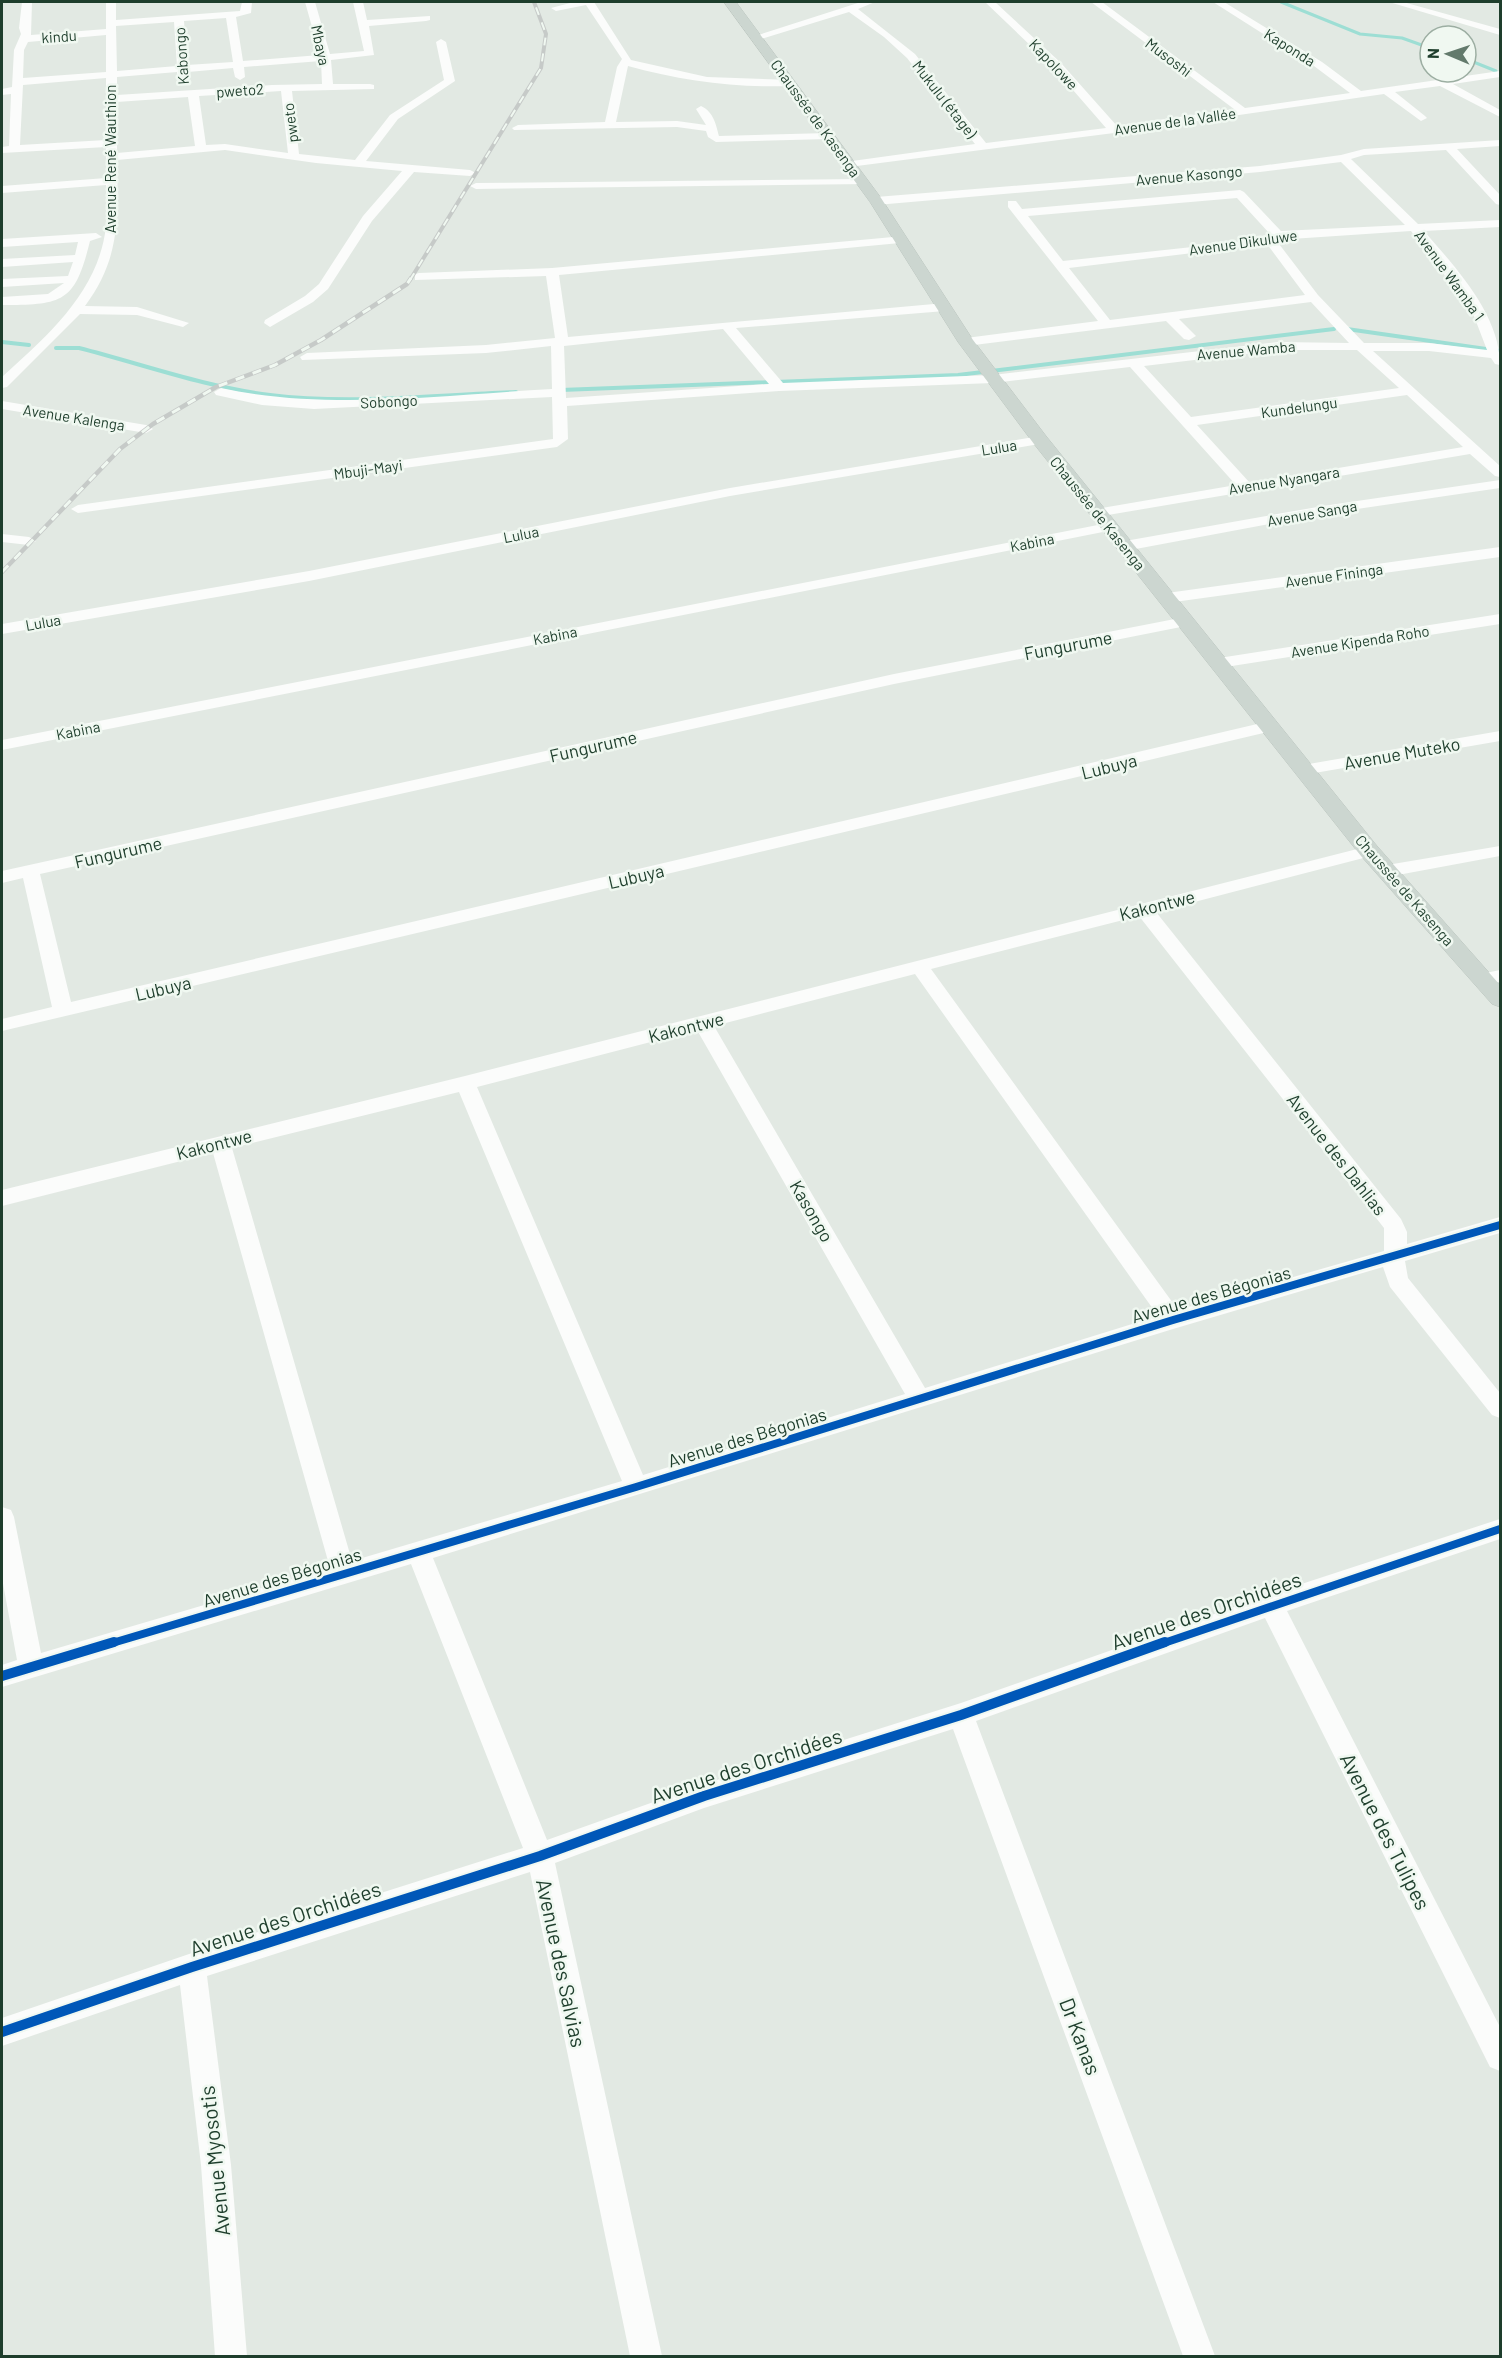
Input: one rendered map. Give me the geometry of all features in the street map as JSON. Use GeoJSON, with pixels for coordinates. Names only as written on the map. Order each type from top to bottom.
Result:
{"type":"FeatureCollection","features":[{"type":"Feature","properties":{"kind":"main road","name":"Chaussée de Kasenga"},"geometry":{"type":"LineString","coordinates":[[730,2],[876,201],[989,374],[1102,520],[1369,851],[1492,978],[1500,999]]}},
{"type":"Feature","properties":{"kind":"street"},"geometry":{"type":"LineString","coordinates":[[18,43],[27,2]]}},
{"type":"Feature","properties":{"kind":"street","name":"Avenue René Wauthion"},"geometry":{"type":"LineString","coordinates":[[2,384],[78,310],[103,268],[111,237],[111,2]]}},
{"type":"Feature","properties":{"kind":"street"},"geometry":{"type":"LineString","coordinates":[[242,90],[238,64],[237,15],[247,11],[247,2]]}},
{"type":"Feature","properties":{"kind":"street","name":"Mbaya"},"geometry":{"type":"LineString","coordinates":[[310,2],[326,57],[328,89]]}},
{"type":"Feature","properties":{"kind":"street"},"geometry":{"type":"LineString","coordinates":[[2,92],[17,86],[110,74],[370,53],[358,2]]}},
{"type":"Feature","properties":{"kind":"street"},"geometry":{"type":"LineString","coordinates":[[556,8],[588,2],[622,48],[627,59],[622,67],[610,126]]}},
{"type":"Feature","properties":{"kind":"street"},"geometry":{"type":"LineString","coordinates":[[757,37],[870,2]]}},
{"type":"Feature","properties":{"kind":"street","name":"Kapolowe"},"geometry":{"type":"LineString","coordinates":[[990,2],[1057,65],[1114,130]]}},
{"type":"Feature","properties":{"kind":"street","name":"Musoshi"},"geometry":{"type":"LineString","coordinates":[[1096,2],[1243,111]]}},
{"type":"Feature","properties":{"kind":"street","name":"Kaponda"},"geometry":{"type":"LineString","coordinates":[[1218,2],[1318,64],[1360,95]]}},
{"type":"Feature","properties":{"kind":"street"},"geometry":{"type":"LineString","coordinates":[[1394,2],[1500,32]]}},
{"type":"Feature","properties":{"kind":"street","name":"Mukulu (étage)"},"geometry":{"type":"LineString","coordinates":[[850,8],[902,47],[944,95],[961,123],[984,147]]}},
{"type":"Feature","properties":{"kind":"street","name":"kindu"},"geometry":{"type":"LineString","coordinates":[[111,143],[37,153],[8,150],[17,86],[18,43],[179,19],[190,13],[237,15]]}},
{"type":"Feature","properties":{"kind":"street"},"geometry":{"type":"LineString","coordinates":[[363,23],[426,18]]}},
{"type":"Feature","properties":{"kind":"street","name":"Kabongo"},"geometry":{"type":"LineString","coordinates":[[179,19],[183,68],[201,148]]}},
{"type":"Feature","properties":{"kind":"street"},"geometry":{"type":"LineString","coordinates":[[1484,27],[1500,22]]}},
{"type":"Feature","properties":{"kind":"street"},"geometry":{"type":"LineString","coordinates":[[358,164],[394,117],[450,81],[441,42]]}},
{"type":"Feature","properties":{"kind":"street"},"geometry":{"type":"LineString","coordinates":[[626,62],[699,81],[749,85],[791,83]]}},
{"type":"Feature","properties":{"kind":"street","name":"Avenue de la Vallée"},"geometry":{"type":"LineString","coordinates":[[1479,77],[1500,74]]}},
{"type":"Feature","properties":{"kind":"street"},"geometry":{"type":"LineString","coordinates":[[1479,77],[1493,86]]}},
{"type":"Feature","properties":{"kind":"street","name":"Avenue de la Vallée"},"geometry":{"type":"LineString","coordinates":[[849,164],[1114,130],[1436,84]]}},
{"type":"Feature","properties":{"kind":"street"},"geometry":{"type":"LineString","coordinates":[[1445,84],[1500,114]]}},
{"type":"Feature","properties":{"kind":"street","name":"pweto2"},"geometry":{"type":"LineString","coordinates":[[110,99],[242,90],[370,87]]}},
{"type":"Feature","properties":{"kind":"street","name":"pweto"},"geometry":{"type":"LineString","coordinates":[[286,88],[294,157]]}},
{"type":"Feature","properties":{"kind":"street"},"geometry":{"type":"LineString","coordinates":[[1387,91],[1421,118]]}},
{"type":"Feature","properties":{"kind":"street"},"geometry":{"type":"LineString","coordinates":[[701,109],[709,118],[713,129],[712,136],[721,140],[828,136]]}},
{"type":"Feature","properties":{"kind":"street"},"geometry":{"type":"LineString","coordinates":[[518,128],[677,124],[713,129]]}},
{"type":"Feature","properties":{"kind":"street","name":"Avenue Kasongo"},"geometry":{"type":"LineString","coordinates":[[876,201],[1002,192],[1344,158],[1365,152],[1500,143]]}},
{"type":"Feature","properties":{"kind":"street"},"geometry":{"type":"LineString","coordinates":[[111,157],[225,147],[358,164],[470,173]]}},
{"type":"Feature","properties":{"kind":"street"},"geometry":{"type":"LineString","coordinates":[[1449,147],[1500,201]]}},
{"type":"Feature","properties":{"kind":"street","name":"Avenue Wamba 1"},"geometry":{"type":"LineString","coordinates":[[1344,158],[1417,228],[1479,312],[1497,354]]}},
{"type":"Feature","properties":{"kind":"street"},"geometry":{"type":"LineString","coordinates":[[270,323],[309,299],[324,286],[367,219],[411,168]]}},
{"type":"Feature","properties":{"kind":"street"},"geometry":{"type":"LineString","coordinates":[[2,202],[5,190],[33,182],[112,181]]}},
{"type":"Feature","properties":{"kind":"street"},"geometry":{"type":"LineString","coordinates":[[476,186],[862,182]]}},
{"type":"Feature","properties":{"kind":"street"},"geometry":{"type":"LineString","coordinates":[[1002,192],[1107,324]]}},
{"type":"Feature","properties":{"kind":"street"},"geometry":{"type":"LineString","coordinates":[[1019,213],[1240,194],[1274,237],[1314,298],[1359,345],[1500,473]]}},
{"type":"Feature","properties":{"kind":"street","name":"Avenue Dikuluwe"},"geometry":{"type":"LineString","coordinates":[[1058,265],[1274,237],[1500,224]]}},
{"type":"Feature","properties":{"kind":"street"},"geometry":{"type":"LineString","coordinates":[[2,243],[111,237]]}},
{"type":"Feature","properties":{"kind":"street"},"geometry":{"type":"LineString","coordinates":[[2,301],[51,299],[66,291],[74,279],[85,238]]}},
{"type":"Feature","properties":{"kind":"street"},"geometry":{"type":"LineString","coordinates":[[419,277],[552,272],[900,238]]}},
{"type":"Feature","properties":{"kind":"street"},"geometry":{"type":"LineString","coordinates":[[2,263],[80,258]]}},
{"type":"Feature","properties":{"kind":"street","name":"Mbuji-Mayi"},"geometry":{"type":"LineString","coordinates":[[78,509],[553,444],[561,439],[558,398],[560,342],[552,272]]}},
{"type":"Feature","properties":{"kind":"street"},"geometry":{"type":"LineString","coordinates":[[2,283],[74,279]]}},
{"type":"Feature","properties":{"kind":"street"},"geometry":{"type":"LineString","coordinates":[[966,342],[1314,298]]}},
{"type":"Feature","properties":{"kind":"street"},"geometry":{"type":"LineString","coordinates":[[307,357],[422,354],[945,307]]}},
{"type":"Feature","properties":{"kind":"street"},"geometry":{"type":"LineString","coordinates":[[78,310],[137,311],[183,323]]}},
{"type":"Feature","properties":{"kind":"street"},"geometry":{"type":"LineString","coordinates":[[1170,316],[1189,336]]}},
{"type":"Feature","properties":{"kind":"street"},"geometry":{"type":"LineString","coordinates":[[726,325],[779,387]]}},
{"type":"Feature","properties":{"kind":"street","name":"Avenue Wamba"},"geometry":{"type":"LineString","coordinates":[[779,387],[989,374],[1133,362],[1264,346],[1359,345],[1443,348],[1497,354]]}},
{"type":"Feature","properties":{"kind":"street"},"geometry":{"type":"LineString","coordinates":[[1133,362],[1245,486]]}},
{"type":"Feature","properties":{"kind":"street","name":"Sobongo"},"geometry":{"type":"LineString","coordinates":[[221,392],[262,401],[314,405],[558,398],[779,387]]}},
{"type":"Feature","properties":{"kind":"street","name":"Kundelungu"},"geometry":{"type":"LineString","coordinates":[[1188,422],[1409,391]]}},
{"type":"Feature","properties":{"kind":"street","name":"Avenue Kalenga"},"geometry":{"type":"LineString","coordinates":[[2,405],[146,429]]}},
{"type":"Feature","properties":{"kind":"street","name":"Lulua"},"geometry":{"type":"LineString","coordinates":[[2,629],[309,576],[730,492],[1040,440]]}},
{"type":"Feature","properties":{"kind":"street","name":"Avenue Nyangara"},"geometry":{"type":"LineString","coordinates":[[1102,520],[1245,486],[1473,449]]}},
{"type":"Feature","properties":{"kind":"street","name":"Avenue Sanga"},"geometry":{"type":"LineString","coordinates":[[1125,546],[1323,510],[1500,484]]}},
{"type":"Feature","properties":{"kind":"street","name":"Kabina"},"geometry":{"type":"LineString","coordinates":[[2,746],[1102,520]]}},
{"type":"Feature","properties":{"kind":"street"},"geometry":{"type":"LineString","coordinates":[[2,538],[29,541]]}},
{"type":"Feature","properties":{"kind":"street","name":"Avenue Fininga"},"geometry":{"type":"LineString","coordinates":[[1167,598],[1500,552]]}},
{"type":"Feature","properties":{"kind":"street","name":"Avenue Kipenda Roho"},"geometry":{"type":"LineString","coordinates":[[1219,663],[1500,619]]}},
{"type":"Feature","properties":{"kind":"street","name":"Fungurume"},"geometry":{"type":"LineString","coordinates":[[2,877],[894,679],[1185,622]]}},
{"type":"Feature","properties":{"kind":"street","name":"Lubuya"},"geometry":{"type":"LineString","coordinates":[[2,1025],[1270,726]]}},
{"type":"Feature","properties":{"kind":"street","name":"Avenue Muteko"},"geometry":{"type":"LineString","coordinates":[[1303,770],[1500,736]]}},
{"type":"Feature","properties":{"kind":"street","name":"Kakontwe"},"geometry":{"type":"LineString","coordinates":[[2,1197],[703,1023],[1369,851]]}},
{"type":"Feature","properties":{"kind":"street"},"geometry":{"type":"LineString","coordinates":[[1387,872],[1500,851]]}},
{"type":"Feature","properties":{"kind":"street"},"geometry":{"type":"LineString","coordinates":[[30,871],[63,1011]]}},
{"type":"Feature","properties":{"kind":"street","name":"Avenue des Dahlias"},"geometry":{"type":"LineString","coordinates":[[1143,908],[1393,1225],[1397,1237],[1392,1257],[1398,1281],[1500,1409]]}},
{"type":"Feature","properties":{"kind":"street"},"geometry":{"type":"LineString","coordinates":[[919,966],[1173,1320]]}},
{"type":"Feature","properties":{"kind":"street","name":"Kasongo"},"geometry":{"type":"LineString","coordinates":[[703,1023],[920,1399]]}},
{"type":"Feature","properties":{"kind":"street"},"geometry":{"type":"LineString","coordinates":[[465,1083],[636,1487]]}},
{"type":"Feature","properties":{"kind":"street"},"geometry":{"type":"LineString","coordinates":[[220,1143],[344,1575]]}},
{"type":"Feature","properties":{"kind":"street","name":"Avenue des Bégonias"},"geometry":{"type":"LineString","coordinates":[[2,1676],[636,1487],[1173,1320],[1500,1225]]}},
{"type":"Feature","properties":{"kind":"street"},"geometry":{"type":"LineString","coordinates":[[2,1517],[31,1667]]}},
{"type":"Feature","properties":{"kind":"street","name":"Avenue des Orchidées"},"geometry":{"type":"LineString","coordinates":[[2,2032],[192,1967],[540,1856],[704,1796],[961,1716],[1271,1605],[1500,1529]]}},
{"type":"Feature","properties":{"kind":"street","name":"Avenue des Salvias"},"geometry":{"type":"LineString","coordinates":[[418,1551],[540,1856],[646,2356]]}},
{"type":"Feature","properties":{"kind":"street","name":"Avenue des Tulipes"},"geometry":{"type":"LineString","coordinates":[[1271,1605],[1500,2056]]}},
{"type":"Feature","properties":{"kind":"street","name":"Dr Kanas"},"geometry":{"type":"LineString","coordinates":[[961,1716],[1199,2356]]}},
{"type":"Feature","properties":{"kind":"street","name":"Avenue Myosotis"},"geometry":{"type":"LineString","coordinates":[[192,1967],[216,2165],[231,2356]]}},
{"type":"Feature","properties":{"kind":"waterway"},"geometry":{"type":"LineString","coordinates":[[1281,2],[1360,34],[1402,38],[1418,44]]}},
{"type":"Feature","properties":{"kind":"waterway"},"geometry":{"type":"LineString","coordinates":[[1478,64],[1496,71]]}},
{"type":"Feature","properties":{"kind":"waterway"},"geometry":{"type":"LineString","coordinates":[[561,390],[958,375],[1334,329]]}},
{"type":"Feature","properties":{"kind":"waterway"},"geometry":{"type":"LineString","coordinates":[[1347,329],[1500,351]]}},
{"type":"Feature","properties":{"kind":"waterway"},"geometry":{"type":"LineString","coordinates":[[2,342],[29,345]]}},
{"type":"Feature","properties":{"kind":"waterway"},"geometry":{"type":"LineString","coordinates":[[56,348],[79,348],[222,387],[300,398],[362,399],[516,392]]}},
{"type":"Feature","properties":{"kind":"railway"},"geometry":{"type":"LineString","coordinates":[[410,280],[541,68],[546,34],[534,2]]}},
{"type":"Feature","properties":{"kind":"railway"},"geometry":{"type":"LineString","coordinates":[[2,572],[120,449],[153,424],[216,387],[275,365],[321,340],[407,284],[411,278]]}},
{"type":"Feature","properties":{"kind":"cycle path"},"geometry":{"type":"LineString","coordinates":[[2,1676],[636,1487],[1173,1320],[1500,1225]]}},
{"type":"Feature","properties":{"kind":"cycle path"},"geometry":{"type":"LineString","coordinates":[[2,2032],[192,1967],[540,1856],[704,1796],[961,1715],[1271,1605],[1500,1529]]}}]}
